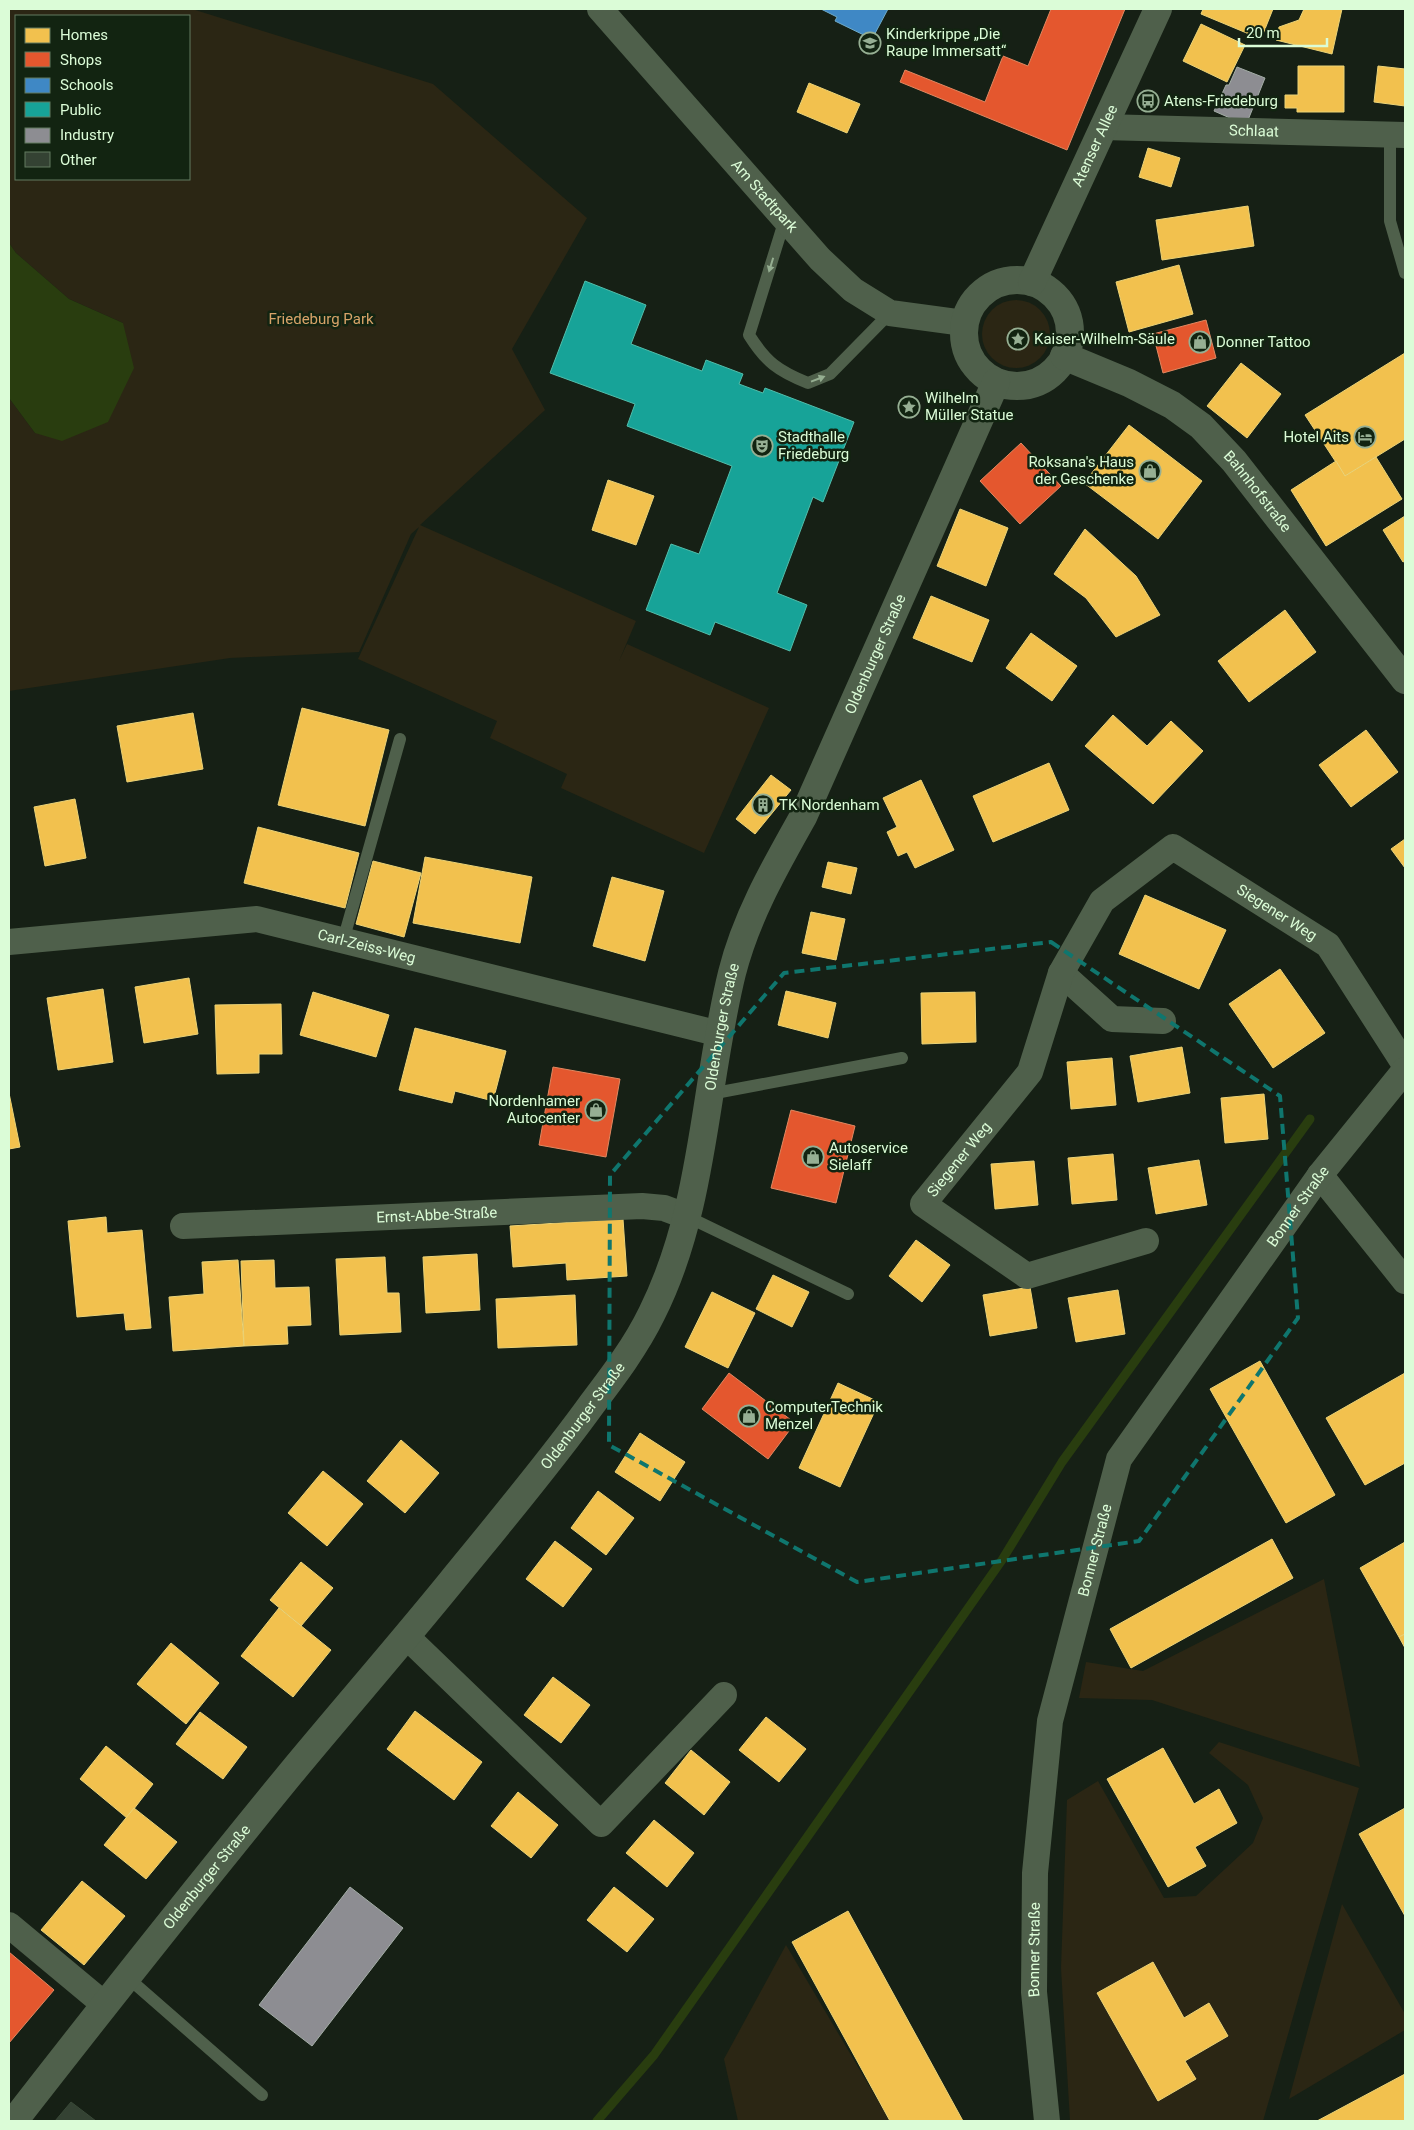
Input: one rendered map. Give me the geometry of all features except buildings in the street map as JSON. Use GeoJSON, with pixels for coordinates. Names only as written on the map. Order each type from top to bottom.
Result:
{"type":"FeatureCollection","features":[{"type":"Feature","properties":{"kind":"street","name":"Am Stadtpark"},"geometry":{"type":"LineString","coordinates":[[600,9],[820,259],[852,290],[890,313],[964,324]]}},
{"type":"Feature","properties":{"kind":"street","name":"Atenser Allee"},"geometry":{"type":"LineString","coordinates":[[1032,282],[1158,9]]}},
{"type":"Feature","properties":{"kind":"street","name":"Schlaat"},"geometry":{"type":"LineString","coordinates":[[1103,127],[1398,135]]}},
{"type":"Feature","properties":{"kind":"street"},"geometry":{"type":"LineString","coordinates":[[1015,280],[1032,282],[1053,294],[1063,307],[1069,323],[1070,340],[1064,356],[1052,372],[1035,383],[1016,386],[996,382],[981,373],[970,359],[964,341],[964,324],[974,301],[992,286],[1015,280]]}},
{"type":"Feature","properties":{"kind":"street","name":"Bahnhofstraße"},"geometry":{"type":"LineString","coordinates":[[1064,356],[1129,383],[1172,405],[1201,426],[1234,461],[1405,680]]}},
{"type":"Feature","properties":{"kind":"street","name":"Oldenburger Straße"},"geometry":{"type":"LineString","coordinates":[[14,2121],[293,1771],[406,1637],[573,1431],[631,1351],[652,1313],[671,1271],[688,1217],[732,971],[745,933],[768,880],[803,817],[996,382]]}},
{"type":"Feature","properties":{"kind":"street","name":"Siegener Weg"},"geometry":{"type":"LineString","coordinates":[[1146,1242],[1027,1276],[922,1204],[1030,1072],[1061,973],[1102,901],[1173,847],[1328,944],[1405,1065]]}},
{"type":"Feature","properties":{"kind":"street","name":"Carl-Zeiss-Weg"},"geometry":{"type":"LineString","coordinates":[[9,942],[257,919],[720,1034]]}},
{"type":"Feature","properties":{"kind":"street"},"geometry":{"type":"LineString","coordinates":[[1061,973],[1112,1019],[1163,1021]]}},
{"type":"Feature","properties":{"kind":"street","name":"Bonner Straße"},"geometry":{"type":"LineString","coordinates":[[1047,2121],[1034,1992],[1035,1873],[1050,1720],[1119,1459],[1320,1175],[1405,1070]]}},
{"type":"Feature","properties":{"kind":"street"},"geometry":{"type":"LineString","coordinates":[[1320,1175],[1405,1281]]}},
{"type":"Feature","properties":{"kind":"street","name":"Ernst-Abbe-Straße"},"geometry":{"type":"LineString","coordinates":[[183,1226],[642,1206],[664,1208],[688,1217]]}},
{"type":"Feature","properties":{"kind":"street"},"geometry":{"type":"LineString","coordinates":[[406,1637],[601,1824],[724,1695]]}},
{"type":"Feature","properties":{"kind":"street"},"geometry":{"type":"LineString","coordinates":[[9,1925],[105,2005]]}},
{"type":"Feature","properties":{"kind":"lane"},"geometry":{"type":"LineString","coordinates":[[1398,135],[1390,222],[1405,273]]}},
{"type":"Feature","properties":{"kind":"lane"},"geometry":{"type":"LineString","coordinates":[[785,219],[749,335],[762,356],[782,372],[808,383],[830,374],[890,313]]}},
{"type":"Feature","properties":{"kind":"lane"},"geometry":{"type":"LineString","coordinates":[[343,940],[400,739]]}},
{"type":"Feature","properties":{"kind":"lane"},"geometry":{"type":"LineString","coordinates":[[710,1094],[902,1058]]}},
{"type":"Feature","properties":{"kind":"lane"},"geometry":{"type":"LineString","coordinates":[[688,1217],[848,1294]]}},
{"type":"Feature","properties":{"kind":"lane"},"geometry":{"type":"LineString","coordinates":[[127,1977],[262,2095]]}},
{"type":"Feature","properties":{"kind":"highlighted area"},"geometry":{"type":"Polygon","coordinates":[[[1051,942],[1280,1096],[1298,1318],[1139,1541],[857,1582],[609,1445],[610,1175],[784,973],[1051,942]]]}},
{"type":"Feature","properties":{"kind":"green space","name":"Friedeburg Park"},"geometry":{"type":"Polygon","coordinates":[[[9,9],[192,9],[433,84],[587,218],[512,349],[545,410],[420,525],[636,621],[619,661],[627,644],[769,708],[704,853],[561,788],[567,774],[490,738],[497,721],[358,659],[419,527],[411,534],[359,652],[230,658],[9,691],[9,398],[35,433],[123,323],[69,299],[16,253],[9,243],[9,9]]]}},
{"type":"Feature","properties":{"kind":"green space"},"geometry":{"type":"Polygon","coordinates":[[[1016,300],[1029,303],[1040,310],[1047,321],[1050,334],[1047,347],[1040,358],[1029,365],[1016,368],[1003,365],[992,358],[985,347],[982,334],[985,321],[992,310],[1003,303],[1016,300]]]}},
{"type":"Feature","properties":{"kind":"green space"},"geometry":{"type":"Polygon","coordinates":[[[1324,1579],[1360,1767],[1152,1700],[1079,1698],[1086,1662],[1143,1671],[1324,1579]]]}},
{"type":"Feature","properties":{"kind":"green space"},"geometry":{"type":"Polygon","coordinates":[[[1219,1742],[1359,1788],[1263,2121],[1070,2121],[1061,1968],[1067,1800],[1098,1781],[1164,1898],[1196,1896],[1253,1843],[1263,1818],[1248,1785],[1209,1753],[1219,1742]]]}},
{"type":"Feature","properties":{"kind":"green space"},"geometry":{"type":"Polygon","coordinates":[[[1342,1904],[1405,2014],[1405,2030],[1289,2099],[1342,1904]]]}},
{"type":"Feature","properties":{"kind":"green space"},"geometry":{"type":"Polygon","coordinates":[[[786,1945],[890,2121],[738,2121],[724,2059],[786,1945]]]}},
{"type":"Feature","properties":{"kind":"shaded area"},"geometry":{"type":"Polygon","coordinates":[[[9,243],[16,253],[69,299],[123,323],[134,368],[108,422],[62,441],[35,433],[9,398],[9,243]]]}},
{"type":"Feature","properties":{"kind":"waterway"},"geometry":{"type":"LineString","coordinates":[[597,2121],[654,2055],[1002,1560],[1062,1462],[1310,1119]]}},
{"type":"Feature","properties":{"kind":"place","name":"Kinderkrippe „Die Raupe Immersatt“"},"geometry":{"type":"Point","coordinates":[870,43]}},
{"type":"Feature","properties":{"kind":"place","name":"Atens-Friedeburg"},"geometry":{"type":"Point","coordinates":[1148,101]}},
{"type":"Feature","properties":{"kind":"place","name":"Kaiser-Wilhelm-Säule"},"geometry":{"type":"Point","coordinates":[1018,339]}},
{"type":"Feature","properties":{"kind":"place","name":"Donner Tattoo"},"geometry":{"type":"Point","coordinates":[1200,342]}},
{"type":"Feature","properties":{"kind":"place","name":"Wilhelm Müller Statue"},"geometry":{"type":"Point","coordinates":[909,407]}},
{"type":"Feature","properties":{"kind":"place","name":"Hotel Aits"},"geometry":{"type":"Point","coordinates":[1365,437]}},
{"type":"Feature","properties":{"kind":"place","name":"Stadthalle Friedeburg"},"geometry":{"type":"Point","coordinates":[762,446]}},
{"type":"Feature","properties":{"kind":"place","name":"Roksana's Haus der Geschenke"},"geometry":{"type":"Point","coordinates":[1150,471]}},
{"type":"Feature","properties":{"kind":"place","name":"TK Nordenham"},"geometry":{"type":"Point","coordinates":[763,805]}},
{"type":"Feature","properties":{"kind":"place","name":"Nordenhamer Autocenter"},"geometry":{"type":"Point","coordinates":[596,1110]}},
{"type":"Feature","properties":{"kind":"place","name":"Autoservice Sielaff"},"geometry":{"type":"Point","coordinates":[813,1157]}},
{"type":"Feature","properties":{"kind":"place","name":"ComputerTechnik Menzel"},"geometry":{"type":"Point","coordinates":[749,1416]}}]}
